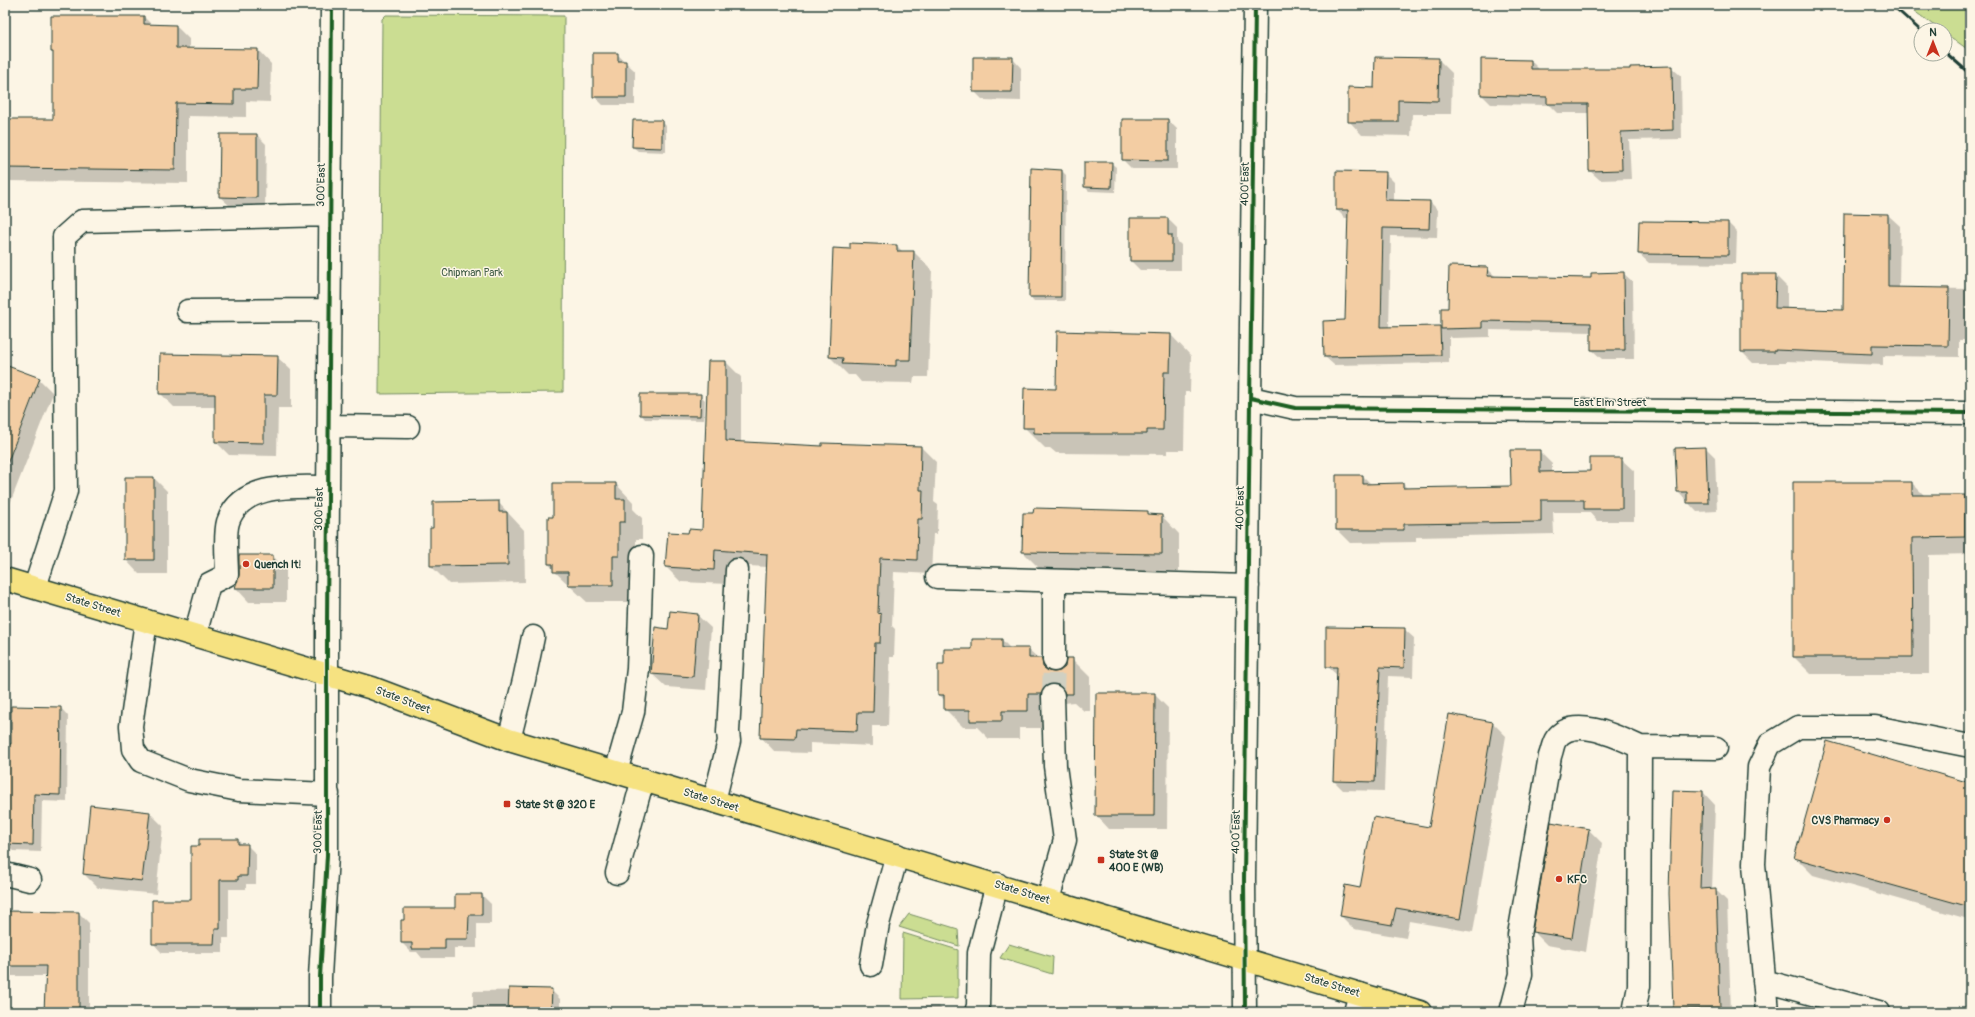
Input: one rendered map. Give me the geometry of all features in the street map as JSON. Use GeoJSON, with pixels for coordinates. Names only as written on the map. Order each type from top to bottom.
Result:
{"type":"FeatureCollection","features":[{"type":"Feature","properties":{"kind":"main road","name":"State Street"},"geometry":{"type":"LineString","coordinates":[[5,579],[372,688],[508,740],[1244,958],[1357,1003],[1420,1012]]}},
{"type":"Feature","properties":{"kind":"street","name":"300 East"},"geometry":{"type":"LineString","coordinates":[[320,1012],[320,977],[327,855],[328,794],[327,675],[332,5]]}},
{"type":"Feature","properties":{"kind":"street","name":"400 East"},"geometry":{"type":"LineString","coordinates":[[1245,1012],[1244,958],[1255,5]]}},
{"type":"Feature","properties":{"kind":"street"},"geometry":{"type":"LineString","coordinates":[[35,588],[66,491],[64,237],[82,221],[330,215]]}},
{"type":"Feature","properties":{"kind":"street"},"geometry":{"type":"LineString","coordinates":[[188,311],[329,310]]}},
{"type":"Feature","properties":{"kind":"street","name":"East Elm Street"},"geometry":{"type":"LineString","coordinates":[[1251,398],[1295,408],[1970,413]]}},
{"type":"Feature","properties":{"kind":"street"},"geometry":{"type":"LineString","coordinates":[[329,426],[408,427]]}},
{"type":"Feature","properties":{"kind":"street"},"geometry":{"type":"LineString","coordinates":[[195,635],[209,584],[227,575],[228,522],[237,507],[252,495],[282,487],[328,487]]}},
{"type":"Feature","properties":{"kind":"street"},"geometry":{"type":"LineString","coordinates":[[616,772],[633,712],[638,669],[642,556]]}},
{"type":"Feature","properties":{"kind":"street"},"geometry":{"type":"LineString","coordinates":[[714,801],[729,741],[728,732],[737,570]]}},
{"type":"Feature","properties":{"kind":"street"},"geometry":{"type":"LineString","coordinates":[[937,577],[1248,586]]}},
{"type":"Feature","properties":{"kind":"street"},"geometry":{"type":"LineString","coordinates":[[1054,581],[1054,660]]}},
{"type":"Feature","properties":{"kind":"street"},"geometry":{"type":"LineString","coordinates":[[146,621],[131,726],[133,749],[142,761],[189,780],[239,790],[328,794]]}},
{"type":"Feature","properties":{"kind":"street"},"geometry":{"type":"LineString","coordinates":[[508,740],[524,680],[533,637]]}},
{"type":"Feature","properties":{"kind":"street"},"geometry":{"type":"LineString","coordinates":[[1048,900],[1065,840],[1055,766],[1053,696]]}},
{"type":"Feature","properties":{"kind":"street"},"geometry":{"type":"LineString","coordinates":[[1511,1012],[1521,974],[1519,935],[1550,756],[1557,738],[1568,730],[1580,727],[1609,733],[1640,747],[1716,748]]}},
{"type":"Feature","properties":{"kind":"street"},"geometry":{"type":"LineString","coordinates":[[1767,1012],[1754,864],[1759,767],[1770,744],[1798,727],[1875,727],[1970,746]]}},
{"type":"Feature","properties":{"kind":"street"},"geometry":{"type":"LineString","coordinates":[[1634,1012],[1639,986],[1640,747]]}},
{"type":"Feature","properties":{"kind":"street"},"geometry":{"type":"LineString","coordinates":[[617,873],[643,779]]}},
{"type":"Feature","properties":{"kind":"street"},"geometry":{"type":"LineString","coordinates":[[871,965],[878,924],[897,855]]}},
{"type":"Feature","properties":{"kind":"street"},"geometry":{"type":"LineString","coordinates":[[5,874],[30,880]]}},
{"type":"Feature","properties":{"kind":"street"},"geometry":{"type":"LineString","coordinates":[[976,1012],[978,1006],[979,953],[997,884]]}},
{"type":"Feature","properties":{"kind":"street"},"geometry":{"type":"LineString","coordinates":[[1764,981],[1879,1012]]}},
{"type":"Feature","properties":{"kind":"green space"},"geometry":{"type":"Polygon","coordinates":[[[1906,5],[1970,5],[1970,51],[1953,39],[1953,22],[1929,22],[1906,5]]]}},
{"type":"Feature","properties":{"kind":"green space","name":"Chipman Park"},"geometry":{"type":"Polygon","coordinates":[[[386,15],[564,16],[563,392],[379,394],[382,19],[386,15]]]}},
{"type":"Feature","properties":{"kind":"green space"},"geometry":{"type":"Polygon","coordinates":[[[909,914],[958,929],[959,946],[899,927],[909,914]]]}},
{"type":"Feature","properties":{"kind":"green space"},"geometry":{"type":"Polygon","coordinates":[[[903,933],[958,950],[958,998],[902,999],[903,933]]]}},
{"type":"Feature","properties":{"kind":"green space"},"geometry":{"type":"Polygon","coordinates":[[[1009,944],[1053,957],[1052,974],[1000,958],[1009,944]]]}},
{"type":"Feature","properties":{"kind":"building"},"geometry":{"type":"Polygon","coordinates":[[[51,16],[144,16],[144,24],[176,25],[176,48],[258,49],[257,89],[234,89],[234,104],[176,103],[175,170],[5,168],[5,119],[53,119],[53,52],[51,52],[51,16]]]}},
{"type":"Feature","properties":{"kind":"building"},"geometry":{"type":"Polygon","coordinates":[[[593,53],[618,53],[618,61],[626,61],[626,97],[593,97],[593,53]]]}},
{"type":"Feature","properties":{"kind":"building"},"geometry":{"type":"Polygon","coordinates":[[[973,57],[1013,57],[1012,92],[973,92],[973,57]]]}},
{"type":"Feature","properties":{"kind":"building"},"geometry":{"type":"Polygon","coordinates":[[[1375,57],[1439,58],[1438,101],[1398,100],[1398,122],[1348,122],[1348,87],[1374,88],[1375,57]]]}},
{"type":"Feature","properties":{"kind":"building"},"geometry":{"type":"Polygon","coordinates":[[[1481,59],[1531,60],[1531,69],[1630,69],[1630,67],[1672,66],[1673,130],[1621,132],[1622,170],[1589,171],[1588,104],[1547,104],[1547,97],[1481,95],[1481,59]]]}},
{"type":"Feature","properties":{"kind":"building"},"geometry":{"type":"Polygon","coordinates":[[[1122,119],[1168,119],[1168,161],[1122,160],[1122,119]]]}},
{"type":"Feature","properties":{"kind":"building"},"geometry":{"type":"Polygon","coordinates":[[[633,120],[662,120],[662,148],[632,147],[633,120]]]}},
{"type":"Feature","properties":{"kind":"building"},"geometry":{"type":"Polygon","coordinates":[[[220,134],[257,134],[257,198],[219,197],[220,134]]]}},
{"type":"Feature","properties":{"kind":"building"},"geometry":{"type":"Polygon","coordinates":[[[1084,162],[1112,162],[1111,188],[1084,187],[1084,162]]]}},
{"type":"Feature","properties":{"kind":"building"},"geometry":{"type":"Polygon","coordinates":[[[1031,168],[1062,170],[1061,297],[1029,297],[1031,168]]]}},
{"type":"Feature","properties":{"kind":"building"},"geometry":{"type":"Polygon","coordinates":[[[1336,171],[1386,172],[1385,200],[1430,201],[1429,229],[1383,228],[1381,327],[1440,326],[1441,355],[1324,357],[1323,321],[1345,320],[1348,210],[1336,210],[1336,171]]]}},
{"type":"Feature","properties":{"kind":"building"},"geometry":{"type":"Polygon","coordinates":[[[1844,213],[1888,214],[1888,287],[1949,288],[1948,346],[1872,345],[1872,354],[1775,350],[1775,352],[1741,352],[1741,274],[1776,274],[1775,308],[1843,310],[1844,213]]]}},
{"type":"Feature","properties":{"kind":"building"},"geometry":{"type":"Polygon","coordinates":[[[1130,218],[1168,218],[1168,235],[1172,235],[1172,261],[1130,261],[1130,218]]]}},
{"type":"Feature","properties":{"kind":"building"},"geometry":{"type":"Polygon","coordinates":[[[1639,221],[1728,222],[1728,255],[1638,254],[1639,221]]]}},
{"type":"Feature","properties":{"kind":"building"},"geometry":{"type":"Polygon","coordinates":[[[850,243],[897,245],[897,251],[914,251],[910,360],[896,360],[896,366],[842,364],[843,358],[829,357],[833,248],[850,249],[850,243]]]}},
{"type":"Feature","properties":{"kind":"building"},"geometry":{"type":"Polygon","coordinates":[[[1449,266],[1488,267],[1487,276],[1591,278],[1591,273],[1624,272],[1625,350],[1591,350],[1591,323],[1482,321],[1482,328],[1441,329],[1441,308],[1448,308],[1449,266]]]}},
{"type":"Feature","properties":{"kind":"building"},"geometry":{"type":"Polygon","coordinates":[[[1057,331],[1171,334],[1170,372],[1164,372],[1163,430],[1147,430],[1147,434],[1055,434],[1034,433],[1034,428],[1023,428],[1024,388],[1056,389],[1057,331]]]}},
{"type":"Feature","properties":{"kind":"building"},"geometry":{"type":"Polygon","coordinates":[[[160,354],[278,356],[277,395],[264,395],[264,443],[215,442],[215,394],[159,394],[160,354]]]}},
{"type":"Feature","properties":{"kind":"building"},"geometry":{"type":"Polygon","coordinates":[[[708,361],[726,361],[726,441],[822,446],[822,443],[921,446],[920,490],[923,490],[922,519],[918,519],[917,560],[880,558],[878,613],[881,614],[880,643],[875,643],[873,712],[858,712],[857,731],[796,729],[795,739],[760,738],[767,554],[715,550],[714,570],[665,567],[668,532],[688,533],[689,529],[702,530],[708,361]]]}},
{"type":"Feature","properties":{"kind":"building"},"geometry":{"type":"Polygon","coordinates":[[[5,365],[40,378],[7,464],[5,464],[5,365]]]}},
{"type":"Feature","properties":{"kind":"building"},"geometry":{"type":"Polygon","coordinates":[[[640,394],[701,394],[700,416],[640,415],[640,394]]]}},
{"type":"Feature","properties":{"kind":"building"},"geometry":{"type":"Polygon","coordinates":[[[1706,447],[1708,503],[1687,503],[1687,492],[1677,492],[1675,448],[1706,447]]]}},
{"type":"Feature","properties":{"kind":"building"},"geometry":{"type":"Polygon","coordinates":[[[1510,450],[1540,450],[1540,472],[1590,471],[1590,458],[1622,458],[1622,509],[1584,509],[1584,500],[1541,500],[1541,522],[1404,524],[1404,530],[1336,530],[1336,475],[1363,475],[1363,484],[1403,483],[1403,488],[1511,486],[1510,450]]]}},
{"type":"Feature","properties":{"kind":"building"},"geometry":{"type":"Polygon","coordinates":[[[125,477],[154,477],[154,560],[125,560],[125,477]]]}},
{"type":"Feature","properties":{"kind":"building"},"geometry":{"type":"Polygon","coordinates":[[[1793,482],[1912,482],[1912,495],[1965,495],[1965,537],[1912,538],[1913,657],[1793,657],[1793,482]]]}},
{"type":"Feature","properties":{"kind":"building"},"geometry":{"type":"Polygon","coordinates":[[[553,483],[616,483],[616,499],[625,499],[625,522],[619,522],[619,556],[613,556],[613,585],[568,585],[568,572],[553,572],[553,564],[548,564],[548,517],[553,517],[553,483]]]}},
{"type":"Feature","properties":{"kind":"building"},"geometry":{"type":"Polygon","coordinates":[[[499,501],[499,512],[507,512],[508,565],[430,566],[430,528],[433,528],[433,502],[499,501]]]}},
{"type":"Feature","properties":{"kind":"building"},"geometry":{"type":"Polygon","coordinates":[[[1034,508],[1148,511],[1148,514],[1162,515],[1162,554],[1022,552],[1023,513],[1033,513],[1034,508]]]}},
{"type":"Feature","properties":{"kind":"building","name":"Quench It!"},"geometry":{"type":"Polygon","coordinates":[[[239,555],[273,555],[273,588],[235,588],[239,575],[239,555]]]}},
{"type":"Feature","properties":{"kind":"building"},"geometry":{"type":"Polygon","coordinates":[[[670,611],[698,614],[693,677],[651,674],[655,627],[668,629],[670,611]]]}},
{"type":"Feature","properties":{"kind":"building"},"geometry":{"type":"Polygon","coordinates":[[[1326,627],[1405,628],[1404,668],[1380,667],[1375,782],[1333,781],[1337,667],[1326,667],[1326,627]]]}},
{"type":"Feature","properties":{"kind":"building"},"geometry":{"type":"Polygon","coordinates":[[[972,639],[1002,639],[1002,648],[1029,648],[1029,658],[1042,658],[1043,667],[1048,671],[1060,671],[1065,667],[1066,658],[1073,658],[1073,694],[1065,694],[1059,685],[1047,685],[1041,694],[1028,694],[1028,711],[1002,711],[1002,721],[970,721],[970,710],[944,710],[944,695],[938,695],[938,664],[944,664],[944,649],[972,649],[972,639]]]}},
{"type":"Feature","properties":{"kind":"building"},"geometry":{"type":"Polygon","coordinates":[[[1096,693],[1155,693],[1154,816],[1095,816],[1096,693]]]}},
{"type":"Feature","properties":{"kind":"building"},"geometry":{"type":"Polygon","coordinates":[[[11,706],[61,707],[60,795],[34,794],[33,845],[5,844],[5,744],[11,744],[11,706]]]}},
{"type":"Feature","properties":{"kind":"building"},"geometry":{"type":"Polygon","coordinates":[[[1449,714],[1493,722],[1460,919],[1396,908],[1392,925],[1340,916],[1345,885],[1360,888],[1373,817],[1429,827],[1449,714]]]}},
{"type":"Feature","properties":{"kind":"building","name":"CVS Pharmacy"},"geometry":{"type":"Polygon","coordinates":[[[1827,741],[1970,783],[1970,907],[1794,858],[1827,741]]]}},
{"type":"Feature","properties":{"kind":"building"},"geometry":{"type":"Polygon","coordinates":[[[1672,790],[1703,791],[1700,889],[1716,888],[1720,1008],[1673,1009],[1669,893],[1672,790]]]}},
{"type":"Feature","properties":{"kind":"building"},"geometry":{"type":"Polygon","coordinates":[[[90,805],[150,812],[142,881],[83,874],[90,805]]]}},
{"type":"Feature","properties":{"kind":"building","name":"KFC"},"geometry":{"type":"Polygon","coordinates":[[[1551,822],[1589,829],[1572,938],[1532,932],[1551,822]]]}},
{"type":"Feature","properties":{"kind":"building"},"geometry":{"type":"Polygon","coordinates":[[[199,839],[238,839],[238,844],[248,844],[247,876],[238,876],[238,880],[220,880],[220,929],[215,929],[214,944],[152,944],[152,900],[191,900],[191,846],[199,846],[199,839]]]}},
{"type":"Feature","properties":{"kind":"building"},"geometry":{"type":"Polygon","coordinates":[[[455,894],[482,894],[482,915],[469,915],[468,939],[445,939],[445,949],[412,949],[412,943],[401,943],[401,920],[404,920],[404,908],[455,908],[455,894]]]}},
{"type":"Feature","properties":{"kind":"building"},"geometry":{"type":"Polygon","coordinates":[[[5,911],[79,912],[79,1012],[44,1012],[46,966],[5,966],[5,911]]]}},
{"type":"Feature","properties":{"kind":"building"},"geometry":{"type":"Polygon","coordinates":[[[509,988],[552,989],[551,1012],[508,1012],[509,988]]]}},
{"type":"Feature","properties":{"kind":"tunnel"},"geometry":{"type":"LineString","coordinates":[[1053,696],[1054,660]]}},
{"type":"Feature","properties":{"kind":"railway"},"geometry":{"type":"LineString","coordinates":[[1892,5],[1913,24]]}},
{"type":"Feature","properties":{"kind":"railway"},"geometry":{"type":"LineString","coordinates":[[1953,59],[1970,74]]}},
{"type":"Feature","properties":{"kind":"cycle path"},"geometry":{"type":"LineString","coordinates":[[320,1012],[320,977],[327,855],[327,623],[332,5]]}},
{"type":"Feature","properties":{"kind":"cycle path"},"geometry":{"type":"LineString","coordinates":[[1245,1012],[1244,879],[1255,5]]}},
{"type":"Feature","properties":{"kind":"cycle path"},"geometry":{"type":"LineString","coordinates":[[1251,398],[1295,408],[1970,413]]}},
{"type":"Feature","properties":{"kind":"place","name":"Quench It!"},"geometry":{"type":"Point","coordinates":[246,564]}},
{"type":"Feature","properties":{"kind":"place","name":"State St @ 320 E"},"geometry":{"type":"Point","coordinates":[507,804]}},
{"type":"Feature","properties":{"kind":"place","name":"CVS Pharmacy"},"geometry":{"type":"Point","coordinates":[1887,820]}},
{"type":"Feature","properties":{"kind":"place","name":"State St @ 400 E (WB)"},"geometry":{"type":"Point","coordinates":[1101,860]}},
{"type":"Feature","properties":{"kind":"place","name":"KFC"},"geometry":{"type":"Point","coordinates":[1559,879]}}]}
